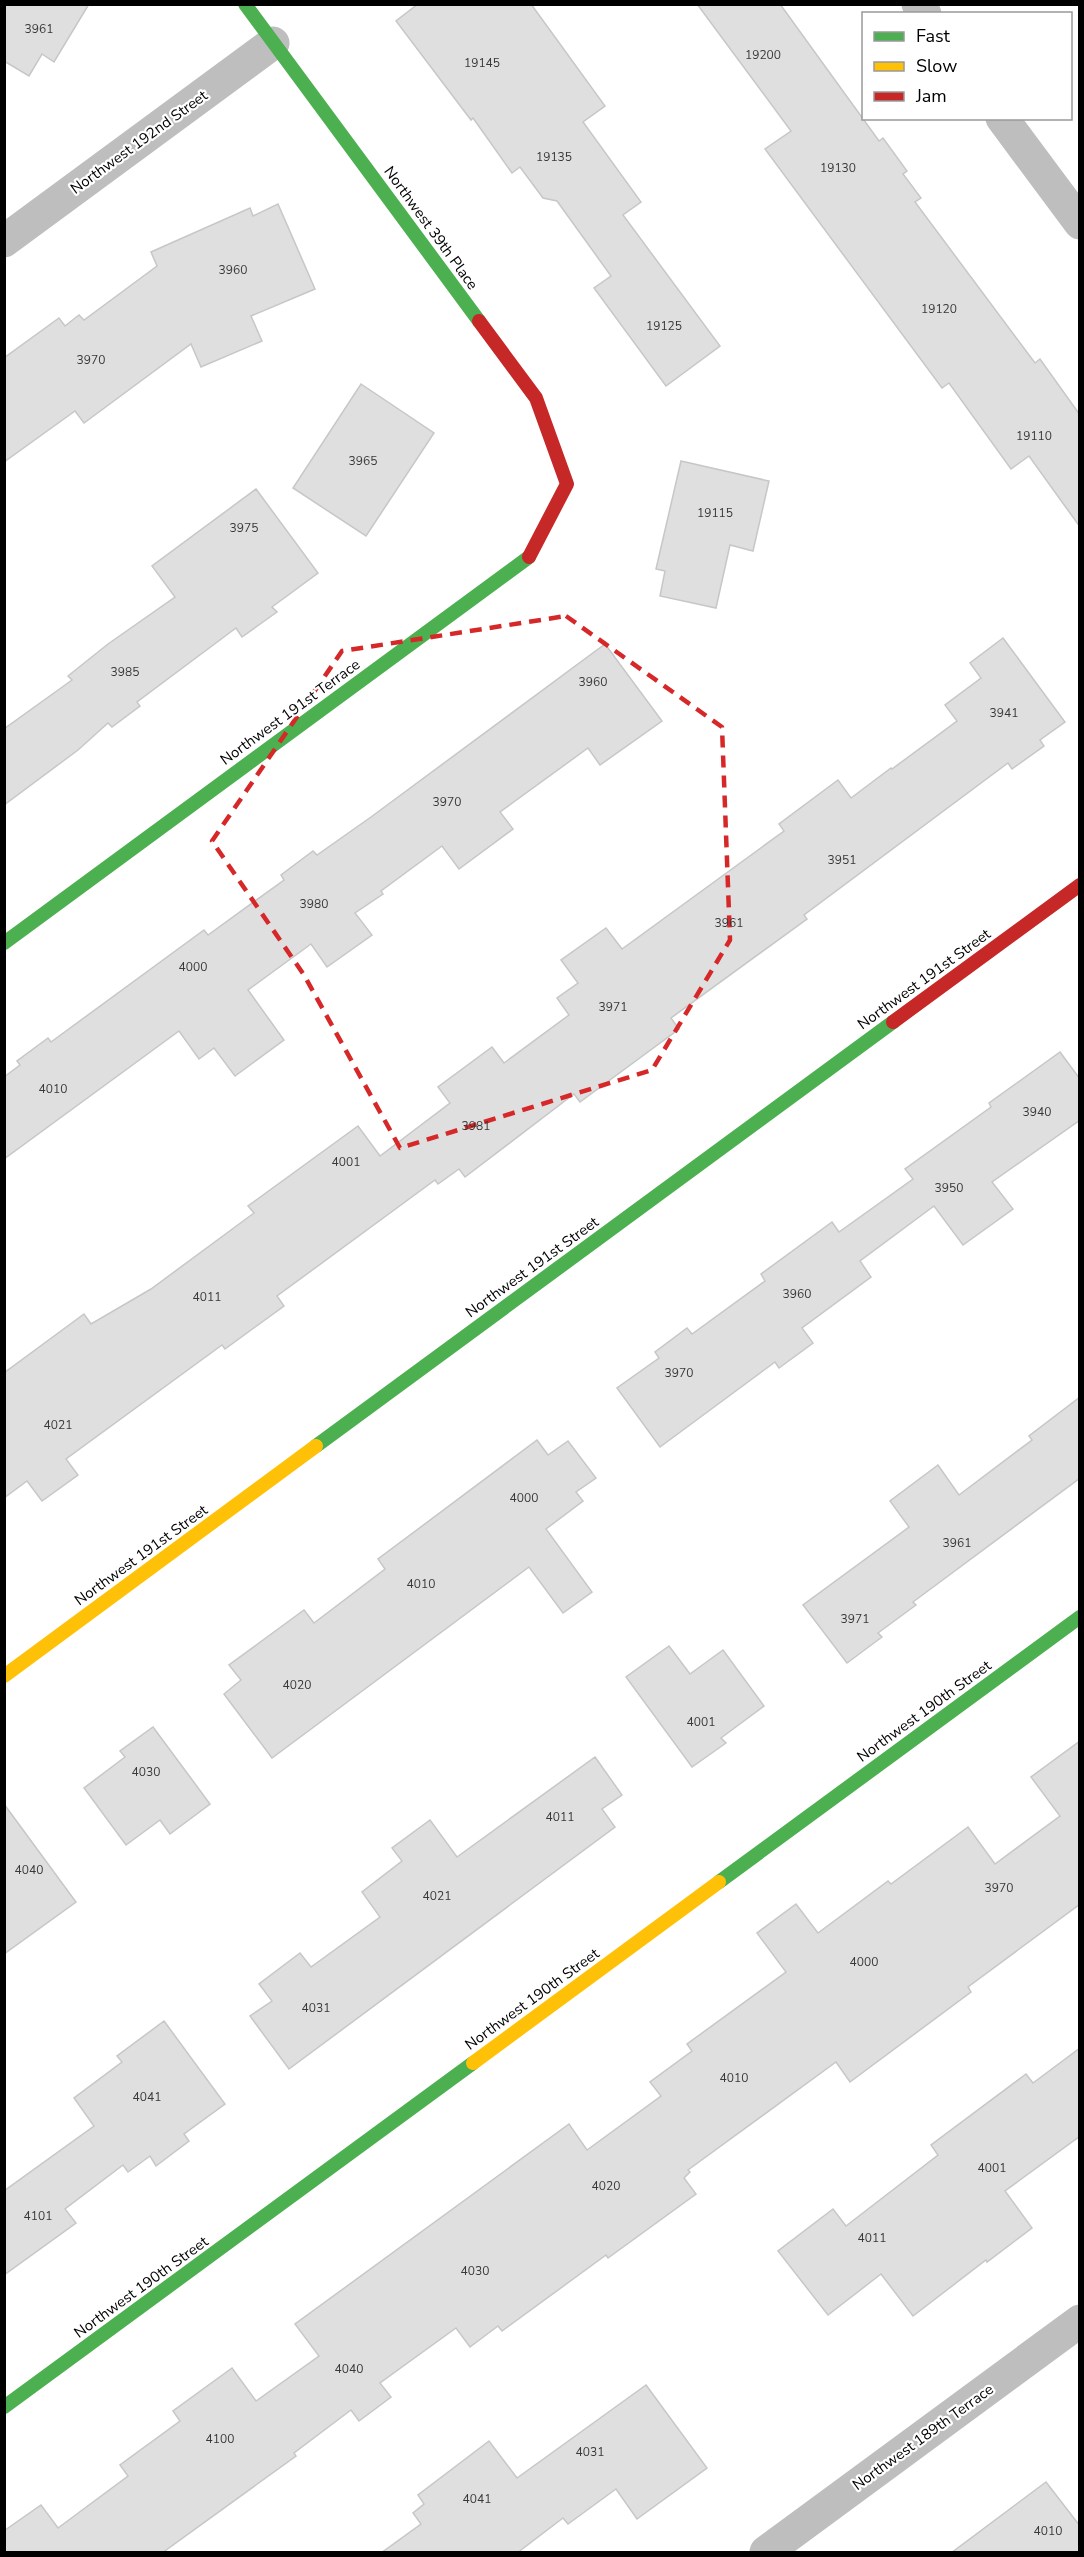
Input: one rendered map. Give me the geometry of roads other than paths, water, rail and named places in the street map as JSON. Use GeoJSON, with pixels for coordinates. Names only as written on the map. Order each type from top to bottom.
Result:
{"type":"FeatureCollection","features":[{"type":"Feature","properties":{"kind":"street","name":"Northwest 39th Place"},"geometry":{"type":"LineString","coordinates":[[245,4],[536,398],[567,484]]}},
{"type":"Feature","properties":{"kind":"street","name":"Northwest 192nd Street"},"geometry":{"type":"LineString","coordinates":[[4,241],[273,43]]}},
{"type":"Feature","properties":{"kind":"street"},"geometry":{"type":"LineString","coordinates":[[1003,120],[1080,223]]}},
{"type":"Feature","properties":{"kind":"street","name":"Northwest 191st Terrace"},"geometry":{"type":"LineString","coordinates":[[4,943],[529,557],[567,484]]}},
{"type":"Feature","properties":{"kind":"street","name":"Northwest 191st Street"},"geometry":{"type":"LineString","coordinates":[[4,1676],[1080,885]]}},
{"type":"Feature","properties":{"kind":"street","name":"Northwest 190th Street"},"geometry":{"type":"LineString","coordinates":[[4,2407],[1080,1617]]}},
{"type":"Feature","properties":{"kind":"street","name":"Northwest 189th Terrace"},"geometry":{"type":"LineString","coordinates":[[766,2553],[1080,2321]]}}]}
